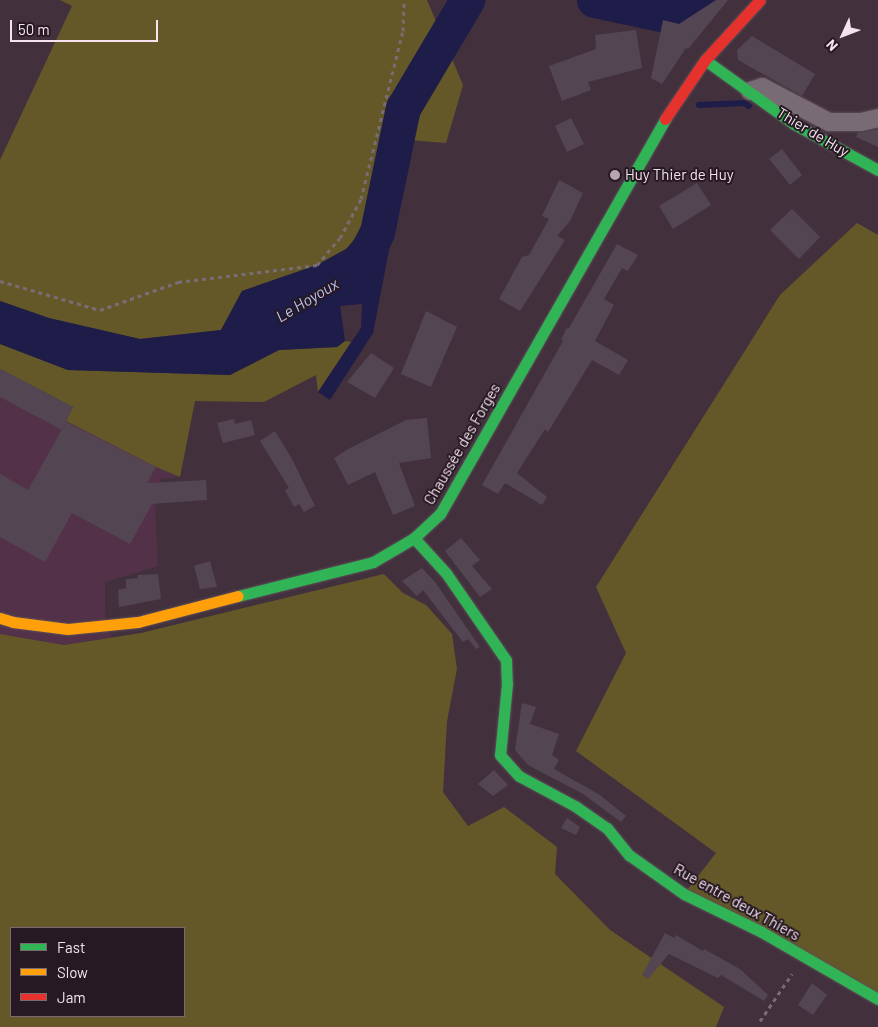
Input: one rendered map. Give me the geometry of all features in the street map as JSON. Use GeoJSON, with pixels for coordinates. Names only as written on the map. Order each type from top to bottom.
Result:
{"type":"FeatureCollection","features":[{"type":"Feature","properties":{"kind":"main road","name":"Chaussée des Forges"},"geometry":{"type":"LineString","coordinates":[[0,618],[13,622],[68,629],[138,622],[373,562],[414,538],[440,514],[676,100],[705,60],[760,0]]}},
{"type":"Feature","properties":{"kind":"main road","name":"Thier de Huy"},"geometry":{"type":"LineString","coordinates":[[705,60],[794,124],[878,170]]}},
{"type":"Feature","properties":{"kind":"main road","name":"Rue entre deux Thiers"},"geometry":{"type":"LineString","coordinates":[[414,538],[446,573],[506,660],[507,684],[500,754],[519,776],[575,806],[607,828],[629,855],[684,894],[760,931],[878,1000]]}},
{"type":"Feature","properties":{"kind":"street","name":"Thier de Huy"},"geometry":{"type":"LineString","coordinates":[[749,92],[762,88],[829,122],[861,122],[878,118]]}},
{"type":"Feature","properties":{"kind":"path"},"geometry":{"type":"LineString","coordinates":[[0,281],[100,310],[178,282],[317,265],[340,238],[361,199],[403,31],[404,0]]}},
{"type":"Feature","properties":{"kind":"path"},"geometry":{"type":"LineString","coordinates":[[760,1021],[804,957]]}},
{"type":"Feature","properties":{"kind":"shaded area"},"geometry":{"type":"Polygon","coordinates":[[[60,0],[427,0],[463,85],[446,143],[409,140],[377,232],[317,265],[242,291],[221,330],[140,339],[48,318],[0,301],[0,160],[72,6],[60,0]]]}},
{"type":"Feature","properties":{"kind":"shaded area"},"geometry":{"type":"Polygon","coordinates":[[[857,223],[878,235],[878,999],[684,894],[716,853],[576,751],[626,653],[596,587],[780,295],[857,223]]]}},
{"type":"Feature","properties":{"kind":"shaded area"},"geometry":{"type":"Polygon","coordinates":[[[345,341],[351,342],[318,392],[316,375],[264,402],[195,401],[180,477],[156,467],[66,421],[73,407],[0,369],[0,344],[68,370],[230,375],[279,350],[337,347],[345,341]]]}},
{"type":"Feature","properties":{"kind":"shaded area"},"geometry":{"type":"Polygon","coordinates":[[[0,369],[73,407],[67,421],[156,467],[180,477],[161,479],[155,506],[158,566],[105,582],[105,618],[112,637],[64,645],[0,634],[0,369]]]}},
{"type":"Feature","properties":{"kind":"shaded area"},"geometry":{"type":"Polygon","coordinates":[[[384,574],[403,593],[426,605],[452,634],[457,669],[447,721],[443,792],[468,826],[504,807],[557,847],[555,874],[610,930],[724,1007],[716,1027],[0,1027],[0,634],[64,645],[141,633],[384,574]]]}},
{"type":"Feature","properties":{"kind":"water"},"geometry":{"type":"Polygon","coordinates":[[[377,232],[392,235],[373,333],[330,400],[318,392],[361,328],[362,304],[340,306],[345,341],[337,347],[279,350],[230,375],[68,370],[0,344],[0,301],[49,318],[140,339],[221,330],[242,291],[317,265],[377,232]]]}},
{"type":"Feature","properties":{"kind":"building"},"geometry":{"type":"Polygon","coordinates":[[[716,0],[728,0],[688,49],[686,48],[662,84],[651,78],[663,20],[679,24],[716,0]]]}},
{"type":"Feature","properties":{"kind":"building"},"geometry":{"type":"Polygon","coordinates":[[[636,30],[642,68],[588,82],[591,90],[562,101],[549,66],[596,49],[595,35],[636,30]]]}},
{"type":"Feature","properties":{"kind":"building"},"geometry":{"type":"Polygon","coordinates":[[[752,36],[815,74],[802,96],[738,60],[737,50],[752,36]]]}},
{"type":"Feature","properties":{"kind":"building"},"geometry":{"type":"Polygon","coordinates":[[[571,118],[584,144],[567,152],[555,126],[571,118]]]}},
{"type":"Feature","properties":{"kind":"building"},"geometry":{"type":"Polygon","coordinates":[[[878,129],[878,147],[856,137],[858,133],[878,129]]]}},
{"type":"Feature","properties":{"kind":"building"},"geometry":{"type":"Polygon","coordinates":[[[782,149],[802,175],[790,185],[769,159],[782,149]]]}},
{"type":"Feature","properties":{"kind":"building"},"geometry":{"type":"Polygon","coordinates":[[[559,180],[583,193],[570,221],[557,236],[565,240],[520,311],[499,299],[522,257],[529,255],[549,219],[542,216],[559,180]]]}},
{"type":"Feature","properties":{"kind":"building"},"geometry":{"type":"Polygon","coordinates":[[[697,183],[711,205],[673,229],[659,206],[697,183]]]}},
{"type":"Feature","properties":{"kind":"building"},"geometry":{"type":"Polygon","coordinates":[[[792,209],[820,237],[799,259],[770,230],[792,209]]]}},
{"type":"Feature","properties":{"kind":"building"},"geometry":{"type":"Polygon","coordinates":[[[617,244],[638,255],[628,271],[622,268],[604,299],[614,305],[595,341],[628,360],[619,375],[592,360],[548,432],[545,429],[517,473],[547,497],[542,505],[505,483],[498,494],[482,485],[563,341],[561,340],[566,329],[569,328],[617,244]]]}},
{"type":"Feature","properties":{"kind":"building"},"geometry":{"type":"Polygon","coordinates":[[[426,311],[457,327],[431,387],[401,374],[426,311]]]}},
{"type":"Feature","properties":{"kind":"building"},"geometry":{"type":"Polygon","coordinates":[[[371,353],[394,368],[375,398],[347,382],[371,353]]]}},
{"type":"Feature","properties":{"kind":"building"},"geometry":{"type":"Polygon","coordinates":[[[0,369],[73,407],[62,430],[0,397],[0,369]]]}},
{"type":"Feature","properties":{"kind":"building"},"geometry":{"type":"Polygon","coordinates":[[[427,418],[431,458],[399,463],[415,506],[393,515],[375,472],[348,485],[334,458],[406,420],[427,418]]]}},
{"type":"Feature","properties":{"kind":"building"},"geometry":{"type":"Polygon","coordinates":[[[234,419],[235,424],[251,420],[255,435],[223,443],[217,423],[234,419]]]}},
{"type":"Feature","properties":{"kind":"building"},"geometry":{"type":"Polygon","coordinates":[[[66,422],[156,467],[147,483],[206,480],[207,500],[152,504],[130,544],[72,513],[45,562],[0,537],[0,474],[28,490],[66,422]]]}},
{"type":"Feature","properties":{"kind":"building"},"geometry":{"type":"Polygon","coordinates":[[[275,431],[292,459],[315,506],[304,512],[299,504],[294,507],[285,490],[289,488],[260,441],[275,431]]]}},
{"type":"Feature","properties":{"kind":"building"},"geometry":{"type":"Polygon","coordinates":[[[461,538],[480,560],[472,566],[492,589],[480,597],[445,551],[461,538]]]}},
{"type":"Feature","properties":{"kind":"building"},"geometry":{"type":"Polygon","coordinates":[[[210,561],[217,587],[200,589],[194,566],[210,561]]]}},
{"type":"Feature","properties":{"kind":"building"},"geometry":{"type":"Polygon","coordinates":[[[422,568],[435,582],[480,647],[476,649],[468,639],[463,642],[423,590],[417,596],[402,581],[422,568]]]}},
{"type":"Feature","properties":{"kind":"building"},"geometry":{"type":"Polygon","coordinates":[[[158,574],[161,599],[119,607],[118,590],[126,588],[126,579],[138,578],[138,575],[158,574]]]}},
{"type":"Feature","properties":{"kind":"building"},"geometry":{"type":"Polygon","coordinates":[[[522,703],[536,707],[530,724],[559,734],[552,755],[559,760],[554,769],[600,795],[626,816],[621,822],[583,794],[528,765],[515,750],[522,703]]]}},
{"type":"Feature","properties":{"kind":"building"},"geometry":{"type":"Polygon","coordinates":[[[494,770],[508,785],[493,796],[478,784],[494,770]]]}},
{"type":"Feature","properties":{"kind":"building"},"geometry":{"type":"Polygon","coordinates":[[[567,818],[580,827],[576,835],[561,828],[567,818]]]}},
{"type":"Feature","properties":{"kind":"building"},"geometry":{"type":"Polygon","coordinates":[[[665,933],[674,938],[676,935],[740,969],[768,995],[764,1001],[721,975],[718,978],[669,954],[648,979],[642,975],[665,933]]]}},
{"type":"Feature","properties":{"kind":"building"},"geometry":{"type":"Polygon","coordinates":[[[812,983],[827,995],[813,1015],[798,1005],[812,983]]]}},
{"type":"Feature","properties":{"kind":"waterway","name":"Le Hoyoux"},"geometry":{"type":"LineString","coordinates":[[350,270],[368,249],[377,232],[403,108],[467,0]]}},
{"type":"Feature","properties":{"kind":"waterway","name":"Le Hoyoux"},"geometry":{"type":"LineString","coordinates":[[594,0],[670,16],[701,0]]}},
{"type":"Feature","properties":{"kind":"waterway"},"geometry":{"type":"LineString","coordinates":[[699,105],[745,103],[749,106]]}},
{"type":"Feature","properties":{"kind":"traffic: fast"},"geometry":{"type":"LineString","coordinates":[[705,60],[794,124],[878,170]]}},
{"type":"Feature","properties":{"kind":"traffic: fast"},"geometry":{"type":"LineString","coordinates":[[238,596],[373,562],[414,538],[440,514],[665,119]]}},
{"type":"Feature","properties":{"kind":"traffic: fast"},"geometry":{"type":"LineString","coordinates":[[414,538],[446,573],[506,660],[507,684],[500,755],[519,776],[575,806],[607,828],[629,855],[684,894],[760,931],[878,999]]}},
{"type":"Feature","properties":{"kind":"traffic: slow"},"geometry":{"type":"LineString","coordinates":[[0,618],[13,622],[68,629],[138,622],[238,596]]}},
{"type":"Feature","properties":{"kind":"traffic: jam"},"geometry":{"type":"LineString","coordinates":[[665,119],[705,60],[760,0]]}},
{"type":"Feature","properties":{"kind":"place","name":"Huy Thier de Huy"},"geometry":{"type":"Point","coordinates":[615,175]}}]}
